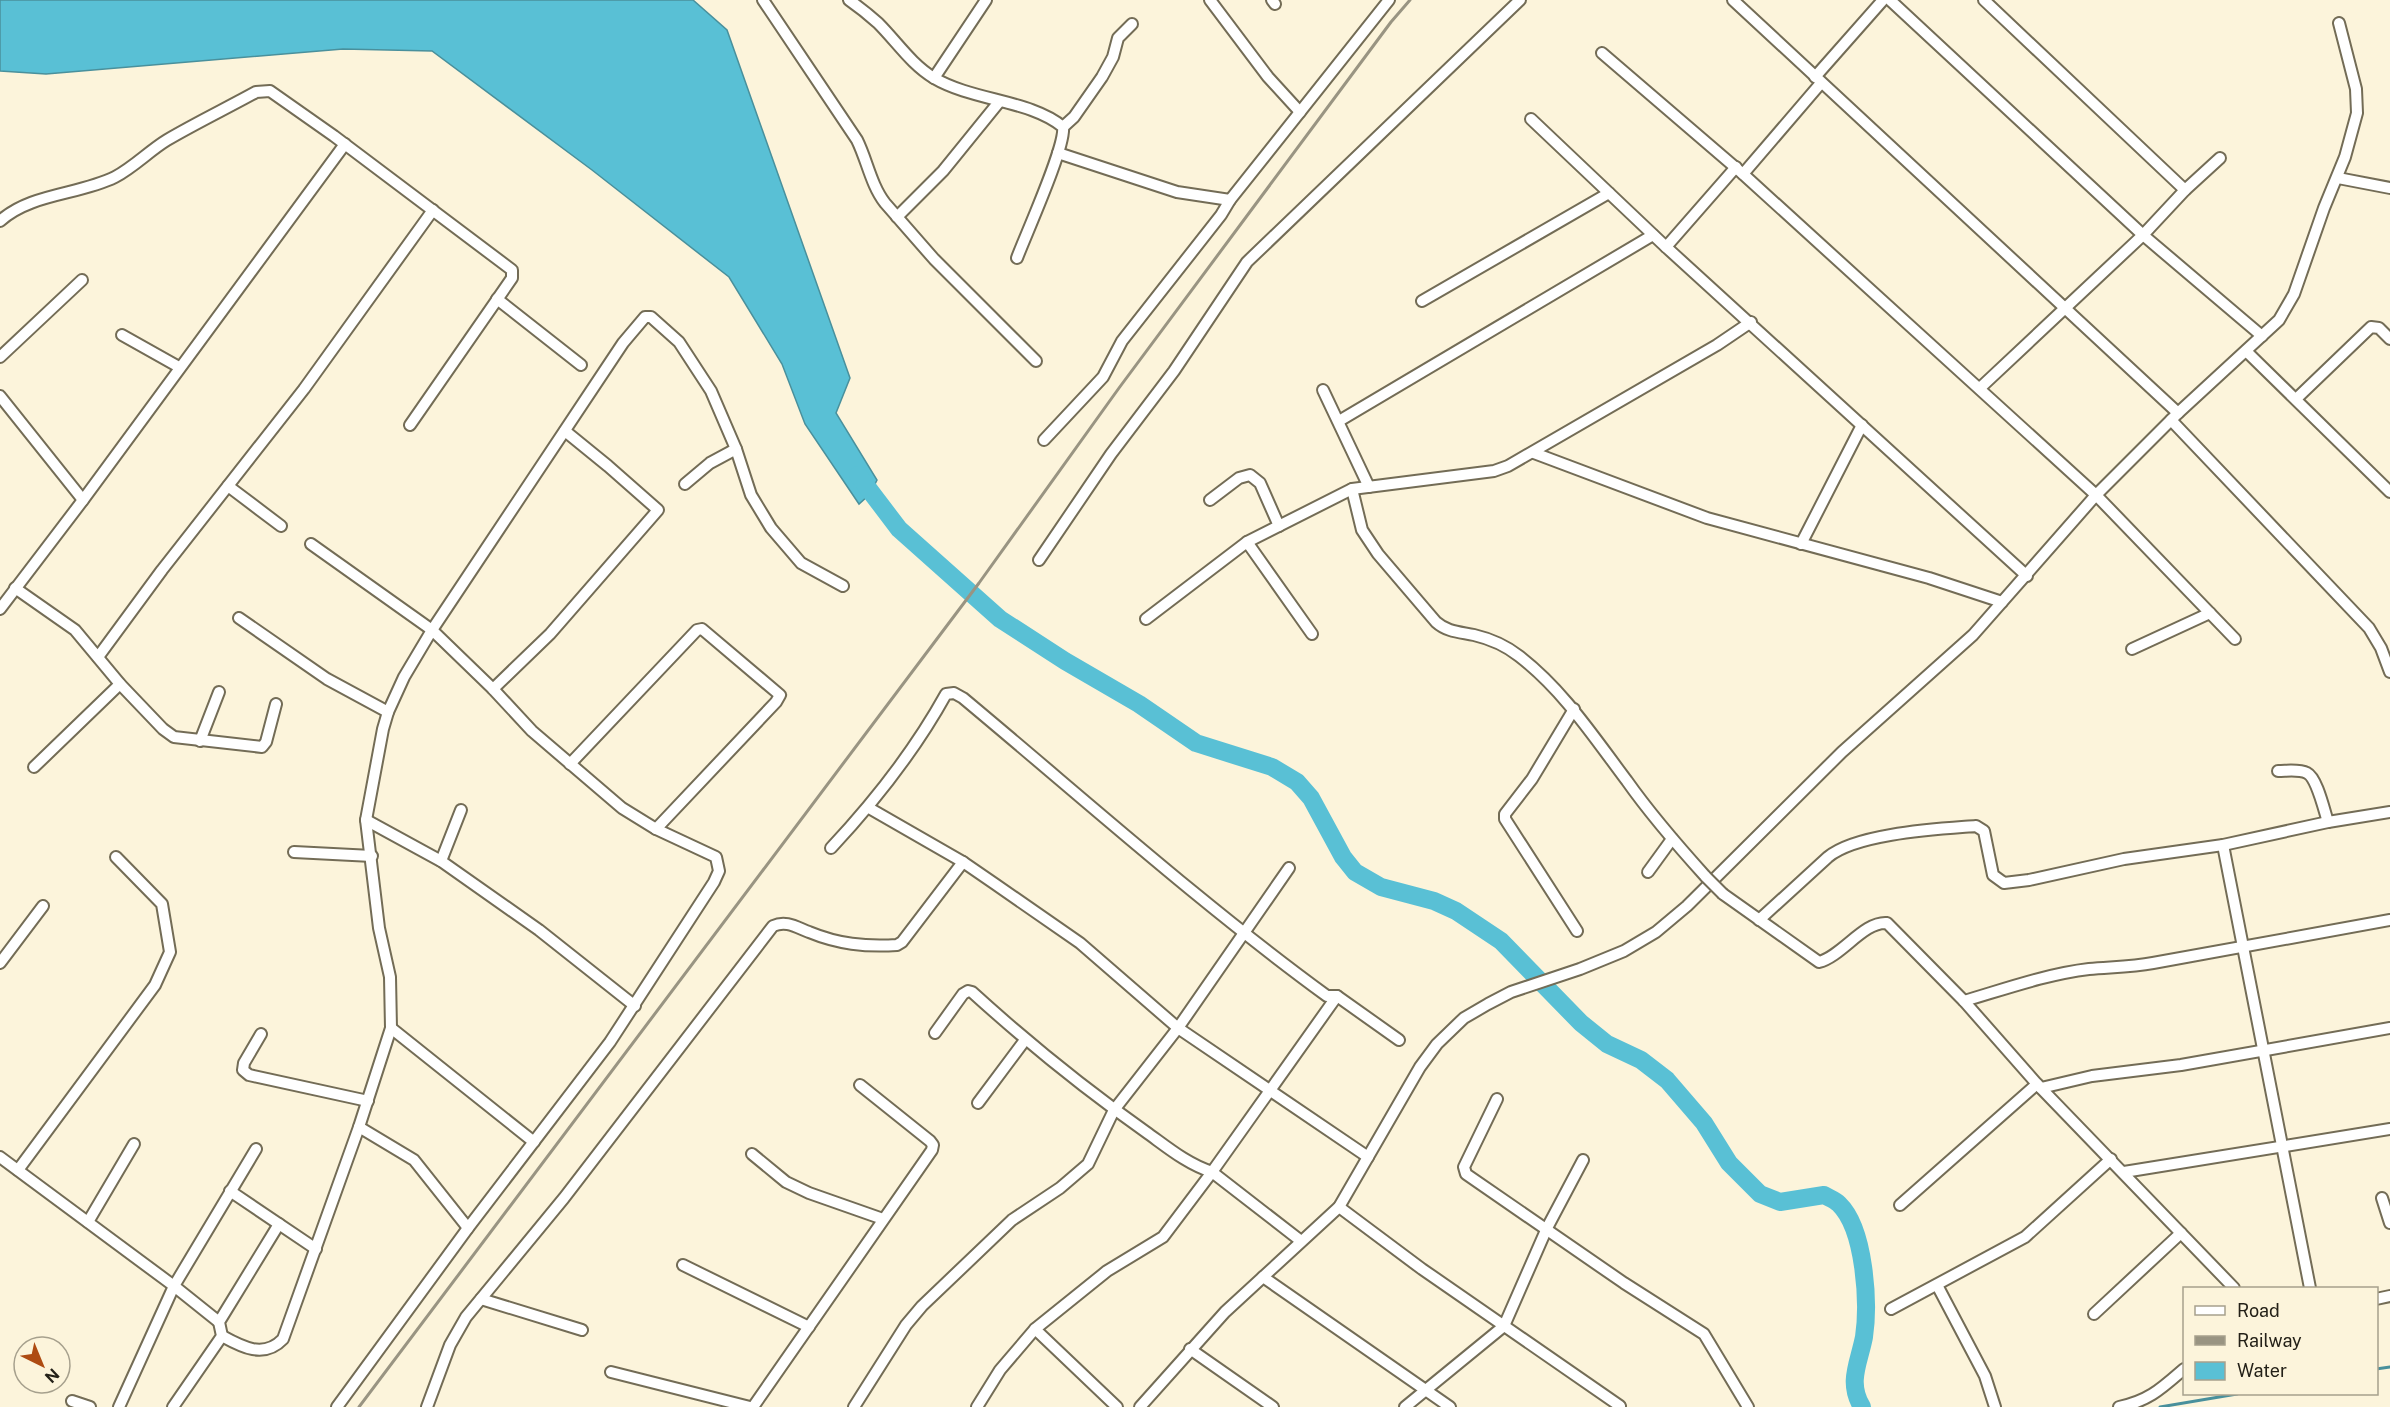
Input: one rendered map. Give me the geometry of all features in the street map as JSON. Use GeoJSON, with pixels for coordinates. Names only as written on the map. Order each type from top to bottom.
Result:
{"type":"FeatureCollection","features":[{"type":"Feature","properties":{"kind":"street"},"geometry":{"type":"LineString","coordinates":[[763,0],[857,140],[878,194],[934,259],[1036,361]]}},
{"type":"Feature","properties":{"kind":"street"},"geometry":{"type":"LineString","coordinates":[[849,0],[879,24],[918,66],[934,78],[964,92],[1046,116],[1063,127],[1064,134],[1058,153],[1017,258]]}},
{"type":"Feature","properties":{"kind":"street"},"geometry":{"type":"LineString","coordinates":[[934,78],[986,0]]}},
{"type":"Feature","properties":{"kind":"street"},"geometry":{"type":"LineString","coordinates":[[1210,0],[1268,77],[1300,112]]}},
{"type":"Feature","properties":{"kind":"street"},"geometry":{"type":"LineString","coordinates":[[1044,440],[1103,377],[1122,341],[1221,215],[1230,200],[1389,0]]}},
{"type":"Feature","properties":{"kind":"street"},"geometry":{"type":"LineString","coordinates":[[1038,560],[1111,454],[1174,371],[1247,262],[1520,0]]}},
{"type":"Feature","properties":{"kind":"street"},"geometry":{"type":"LineString","coordinates":[[1733,0],[2065,307],[2175,416],[2369,628],[2381,648],[2390,672]]}},
{"type":"Feature","properties":{"kind":"street"},"geometry":{"type":"LineString","coordinates":[[1666,246],[1739,171],[1818,80],[1883,0]]}},
{"type":"Feature","properties":{"kind":"street"},"geometry":{"type":"LineString","coordinates":[[1890,0],[2143,235],[2262,336]]}},
{"type":"Feature","properties":{"kind":"street"},"geometry":{"type":"LineString","coordinates":[[1984,0],[2185,190]]}},
{"type":"Feature","properties":{"kind":"street"},"geometry":{"type":"LineString","coordinates":[[1140,1407],[1225,1312],[1339,1206],[1420,1067],[1437,1044],[1464,1018],[1511,992],[1580,969],[1624,951],[1656,932],[1687,906],[1842,752],[1973,635],[2096,495],[2175,416],[2279,320],[2294,294],[2324,208],[2351,141],[2358,113],[2358,101],[2339,23]]}},
{"type":"Feature","properties":{"kind":"street"},"geometry":{"type":"LineString","coordinates":[[1063,127],[1074,117],[1102,77],[1113,57],[1118,38],[1132,24]]}},
{"type":"Feature","properties":{"kind":"street"},"geometry":{"type":"LineString","coordinates":[[1602,53],[1739,171],[2096,495],[2235,639]]}},
{"type":"Feature","properties":{"kind":"street"},"geometry":{"type":"LineString","coordinates":[[0,221],[34,202],[90,187],[113,178],[128,170],[168,140],[256,92],[270,91],[345,144],[512,270],[512,278],[410,425]]}},
{"type":"Feature","properties":{"kind":"street"},"geometry":{"type":"LineString","coordinates":[[897,218],[943,171],[999,102]]}},
{"type":"Feature","properties":{"kind":"street"},"geometry":{"type":"LineString","coordinates":[[1531,119],[1653,235],[2027,576]]}},
{"type":"Feature","properties":{"kind":"street"},"geometry":{"type":"LineString","coordinates":[[0,609],[345,144]]}},
{"type":"Feature","properties":{"kind":"street"},"geometry":{"type":"LineString","coordinates":[[1058,153],[1177,192],[1230,200]]}},
{"type":"Feature","properties":{"kind":"street"},"geometry":{"type":"LineString","coordinates":[[1980,388],[2143,235],[2185,190],[2220,159]]}},
{"type":"Feature","properties":{"kind":"street"},"geometry":{"type":"LineString","coordinates":[[2337,178],[2390,188]]}},
{"type":"Feature","properties":{"kind":"street"},"geometry":{"type":"LineString","coordinates":[[1422,301],[1609,193]]}},
{"type":"Feature","properties":{"kind":"street"},"geometry":{"type":"LineString","coordinates":[[98,657],[162,570],[304,389],[434,210]]}},
{"type":"Feature","properties":{"kind":"street"},"geometry":{"type":"LineString","coordinates":[[1339,421],[1653,235]]}},
{"type":"Feature","properties":{"kind":"street"},"geometry":{"type":"LineString","coordinates":[[0,357],[82,280]]}},
{"type":"Feature","properties":{"kind":"street"},"geometry":{"type":"LineString","coordinates":[[497,299],[581,365]]}},
{"type":"Feature","properties":{"kind":"street"},"geometry":{"type":"LineString","coordinates":[[222,1336],[255,1350],[276,1347],[283,1339],[359,1127],[391,1028],[390,978],[379,928],[366,820],[388,712],[404,677],[432,630],[623,343],[645,317],[651,317],[680,342],[711,391],[736,448],[751,495],[771,528],[801,563],[843,586]]}},
{"type":"Feature","properties":{"kind":"street"},"geometry":{"type":"LineString","coordinates":[[1146,620],[1247,542],[1352,489],[1494,471],[1508,466],[1534,453],[1751,322]]}},
{"type":"Feature","properties":{"kind":"street"},"geometry":{"type":"LineString","coordinates":[[2296,399],[2371,327],[2379,328],[2390,339]]}},
{"type":"Feature","properties":{"kind":"street"},"geometry":{"type":"LineString","coordinates":[[122,334],[179,367]]}},
{"type":"Feature","properties":{"kind":"street"},"geometry":{"type":"LineString","coordinates":[[2246,351],[2390,492]]}},
{"type":"Feature","properties":{"kind":"street"},"geometry":{"type":"LineString","coordinates":[[1323,390],[1369,487]]}},
{"type":"Feature","properties":{"kind":"street"},"geometry":{"type":"LineString","coordinates":[[0,396],[83,500]]}},
{"type":"Feature","properties":{"kind":"street"},"geometry":{"type":"LineString","coordinates":[[1801,544],[1862,425]]}},
{"type":"Feature","properties":{"kind":"street"},"geometry":{"type":"LineString","coordinates":[[493,689],[550,634],[658,510],[565,431]]}},
{"type":"Feature","properties":{"kind":"street"},"geometry":{"type":"LineString","coordinates":[[685,484],[710,463],[736,448]]}},
{"type":"Feature","properties":{"kind":"street"},"geometry":{"type":"LineString","coordinates":[[1534,453],[1707,518],[1929,578],[2002,602]]}},
{"type":"Feature","properties":{"kind":"street"},"geometry":{"type":"LineString","coordinates":[[1210,500],[1239,478],[1250,475],[1260,483],[1279,526]]}},
{"type":"Feature","properties":{"kind":"street"},"geometry":{"type":"LineString","coordinates":[[228,486],[280,526]]}},
{"type":"Feature","properties":{"kind":"street"},"geometry":{"type":"LineString","coordinates":[[1352,489],[1362,530],[1378,554],[1436,622],[1443,628],[1454,632],[1504,644],[1553,685],[1574,709],[1672,839],[1723,894],[1819,962],[1840,950],[1872,926],[1881,922],[1887,923],[1964,1000],[2039,1086],[2233,1287]]}},
{"type":"Feature","properties":{"kind":"street"},"geometry":{"type":"LineString","coordinates":[[1247,542],[1312,634]]}},
{"type":"Feature","properties":{"kind":"street"},"geometry":{"type":"LineString","coordinates":[[311,544],[432,630],[493,689],[532,731],[622,808],[656,829],[716,857],[718,871],[714,882],[610,1042],[468,1228],[337,1407]]}},
{"type":"Feature","properties":{"kind":"street"},"geometry":{"type":"LineString","coordinates":[[15,588],[75,630],[120,684],[167,734],[200,741],[262,747],[266,742],[276,704]]}},
{"type":"Feature","properties":{"kind":"street"},"geometry":{"type":"LineString","coordinates":[[2133,649],[2210,613]]}},
{"type":"Feature","properties":{"kind":"street"},"geometry":{"type":"LineString","coordinates":[[239,618],[319,674],[388,712]]}},
{"type":"Feature","properties":{"kind":"street"},"geometry":{"type":"LineString","coordinates":[[570,765],[697,630],[702,629],[780,695],[779,699],[656,829]]}},
{"type":"Feature","properties":{"kind":"street"},"geometry":{"type":"LineString","coordinates":[[34,767],[120,684]]}},
{"type":"Feature","properties":{"kind":"street"},"geometry":{"type":"LineString","coordinates":[[200,741],[219,692]]}},
{"type":"Feature","properties":{"kind":"street"},"geometry":{"type":"LineString","coordinates":[[831,848],[869,808],[932,720],[946,694],[954,693],[1245,933],[1327,996],[1337,996],[1399,1040]]}},
{"type":"Feature","properties":{"kind":"street"},"geometry":{"type":"LineString","coordinates":[[1574,709],[1532,779],[1505,814],[1577,930]]}},
{"type":"Feature","properties":{"kind":"street"},"geometry":{"type":"LineString","coordinates":[[2278,771],[2310,774],[2328,822]]}},
{"type":"Feature","properties":{"kind":"street"},"geometry":{"type":"LineString","coordinates":[[869,808],[963,862],[1080,943],[1178,1028],[1368,1157]]}},
{"type":"Feature","properties":{"kind":"street"},"geometry":{"type":"LineString","coordinates":[[441,861],[461,810]]}},
{"type":"Feature","properties":{"kind":"street"},"geometry":{"type":"LineString","coordinates":[[1759,920],[1828,857],[1841,848],[1924,830],[1976,826],[1981,828],[1984,831],[1993,875],[2004,884],[2124,859],[2223,845],[2328,822],[2390,812]]}},
{"type":"Feature","properties":{"kind":"street"},"geometry":{"type":"LineString","coordinates":[[366,820],[441,861],[539,930],[635,1006]]}},
{"type":"Feature","properties":{"kind":"street"},"geometry":{"type":"LineString","coordinates":[[1648,872],[1672,839]]}},
{"type":"Feature","properties":{"kind":"street"},"geometry":{"type":"LineString","coordinates":[[2223,845],[2310,1287]]}},
{"type":"Feature","properties":{"kind":"street"},"geometry":{"type":"LineString","coordinates":[[294,852],[372,856]]}},
{"type":"Feature","properties":{"kind":"street"},"geometry":{"type":"LineString","coordinates":[[18,1170],[155,985],[170,957],[162,904],[116,857]]}},
{"type":"Feature","properties":{"kind":"street"},"geometry":{"type":"LineString","coordinates":[[427,1407],[457,1330],[564,1198],[773,926],[780,922],[788,923],[833,942],[851,945],[897,945],[902,942],[963,862]]}},
{"type":"Feature","properties":{"kind":"street"},"geometry":{"type":"LineString","coordinates":[[854,1407],[906,1325],[922,1306],[1012,1220],[1074,1178],[1092,1156],[1114,1110],[1178,1028],[1289,868]]}},
{"type":"Feature","properties":{"kind":"street"},"geometry":{"type":"LineString","coordinates":[[0,963],[43,906]]}},
{"type":"Feature","properties":{"kind":"street"},"geometry":{"type":"LineString","coordinates":[[1964,1000],[2089,969],[2123,968],[2390,920]]}},
{"type":"Feature","properties":{"kind":"street"},"geometry":{"type":"LineString","coordinates":[[935,1033],[963,994],[968,991],[972,992],[1025,1040],[1114,1110],[1195,1166],[1212,1172],[1301,1241]]}},
{"type":"Feature","properties":{"kind":"street"},"geometry":{"type":"LineString","coordinates":[[977,1407],[1000,1370],[1035,1329],[1099,1276],[1162,1237],[1212,1172],[1337,996]]}},
{"type":"Feature","properties":{"kind":"street"},"geometry":{"type":"LineString","coordinates":[[391,1028],[534,1142]]}},
{"type":"Feature","properties":{"kind":"street"},"geometry":{"type":"LineString","coordinates":[[1900,1205],[2039,1086],[2092,1076],[2181,1065],[2390,1028]]}},
{"type":"Feature","properties":{"kind":"street"},"geometry":{"type":"LineString","coordinates":[[261,1034],[244,1063],[243,1070],[249,1075],[368,1101]]}},
{"type":"Feature","properties":{"kind":"street"},"geometry":{"type":"LineString","coordinates":[[978,1103],[1025,1040]]}},
{"type":"Feature","properties":{"kind":"street"},"geometry":{"type":"LineString","coordinates":[[611,1372],[751,1407],[809,1327],[933,1145],[860,1086]]}},
{"type":"Feature","properties":{"kind":"street"},"geometry":{"type":"LineString","coordinates":[[1497,1099],[1464,1170],[1466,1174],[1624,1283],[1704,1334],[1748,1407]]}},
{"type":"Feature","properties":{"kind":"street"},"geometry":{"type":"LineString","coordinates":[[359,1127],[414,1160],[468,1228]]}},
{"type":"Feature","properties":{"kind":"street"},"geometry":{"type":"LineString","coordinates":[[2124,1172],[2390,1129]]}},
{"type":"Feature","properties":{"kind":"street"},"geometry":{"type":"LineString","coordinates":[[87,1222],[134,1144]]}},
{"type":"Feature","properties":{"kind":"street"},"geometry":{"type":"LineString","coordinates":[[119,1407],[174,1286],[256,1149]]}},
{"type":"Feature","properties":{"kind":"street"},"geometry":{"type":"LineString","coordinates":[[752,1154],[786,1182],[808,1193],[883,1219]]}},
{"type":"Feature","properties":{"kind":"street"},"geometry":{"type":"LineString","coordinates":[[0,1158],[174,1286],[219,1322],[222,1336],[173,1407]]}},
{"type":"Feature","properties":{"kind":"street"},"geometry":{"type":"LineString","coordinates":[[1891,1310],[2034,1231],[2111,1159]]}},
{"type":"Feature","properties":{"kind":"street"},"geometry":{"type":"LineString","coordinates":[[1406,1407],[1504,1326],[1547,1228],[1583,1160]]}},
{"type":"Feature","properties":{"kind":"street"},"geometry":{"type":"LineString","coordinates":[[230,1191],[316,1249]]}},
{"type":"Feature","properties":{"kind":"street"},"geometry":{"type":"LineString","coordinates":[[2382,1198],[2390,1223]]}},
{"type":"Feature","properties":{"kind":"street"},"geometry":{"type":"LineString","coordinates":[[1339,1206],[1422,1269],[1620,1406]]}},
{"type":"Feature","properties":{"kind":"street"},"geometry":{"type":"LineString","coordinates":[[219,1322],[279,1224]]}},
{"type":"Feature","properties":{"kind":"street"},"geometry":{"type":"LineString","coordinates":[[2094,1314],[2181,1233]]}},
{"type":"Feature","properties":{"kind":"street"},"geometry":{"type":"LineString","coordinates":[[683,1265],[809,1327]]}},
{"type":"Feature","properties":{"kind":"street"},"geometry":{"type":"LineString","coordinates":[[1263,1277],[1450,1407]]}},
{"type":"Feature","properties":{"kind":"street"},"geometry":{"type":"LineString","coordinates":[[1938,1285],[1985,1376],[1995,1407]]}},
{"type":"Feature","properties":{"kind":"street"},"geometry":{"type":"LineString","coordinates":[[481,1299],[582,1330]]}},
{"type":"Feature","properties":{"kind":"street"},"geometry":{"type":"LineString","coordinates":[[1035,1329],[1117,1407]]}},
{"type":"Feature","properties":{"kind":"street"},"geometry":{"type":"LineString","coordinates":[[1190,1350],[1272,1407]]}},
{"type":"Feature","properties":{"kind":"street"},"geometry":{"type":"LineString","coordinates":[[2119,1407],[2141,1402],[2183,1370]]}},
{"type":"Feature","properties":{"kind":"street"},"geometry":{"type":"LineString","coordinates":[[72,1401],[90,1407]]}},
{"type":"Feature","properties":{"kind":"water"},"geometry":{"type":"Polygon","coordinates":[[[0,0],[693,0],[727,30],[850,378],[836,413],[877,480],[870,494],[859,504],[805,424],[782,364],[729,277],[592,170],[432,51],[343,49],[46,74],[0,71],[0,0]]]}},
{"type":"Feature","properties":{"kind":"waterway"},"geometry":{"type":"LineString","coordinates":[[858,475],[899,529],[1000,619],[1065,661],[1139,704],[1196,743],[1272,767],[1297,782],[1311,798],[1343,857],[1355,872],[1381,887],[1434,901],[1456,911],[1501,941],[1581,1023],[1607,1044],[1641,1060],[1667,1080],[1704,1123],[1729,1163],[1760,1194],[1780,1202],[1824,1195],[1839,1204],[1848,1215],[1855,1231],[1863,1267],[1865,1323],[1855,1381],[1855,1389],[1862,1407]]}},
{"type":"Feature","properties":{"kind":"waterway"},"geometry":{"type":"LineString","coordinates":[[2378,1369],[2390,1367]]}},
{"type":"Feature","properties":{"kind":"waterway"},"geometry":{"type":"LineString","coordinates":[[2160,1407],[2231,1395]]}},
{"type":"Feature","properties":{"kind":"railway"},"geometry":{"type":"LineString","coordinates":[[359,1407],[979,583],[1119,388],[1391,22],[1410,0]]}}]}
